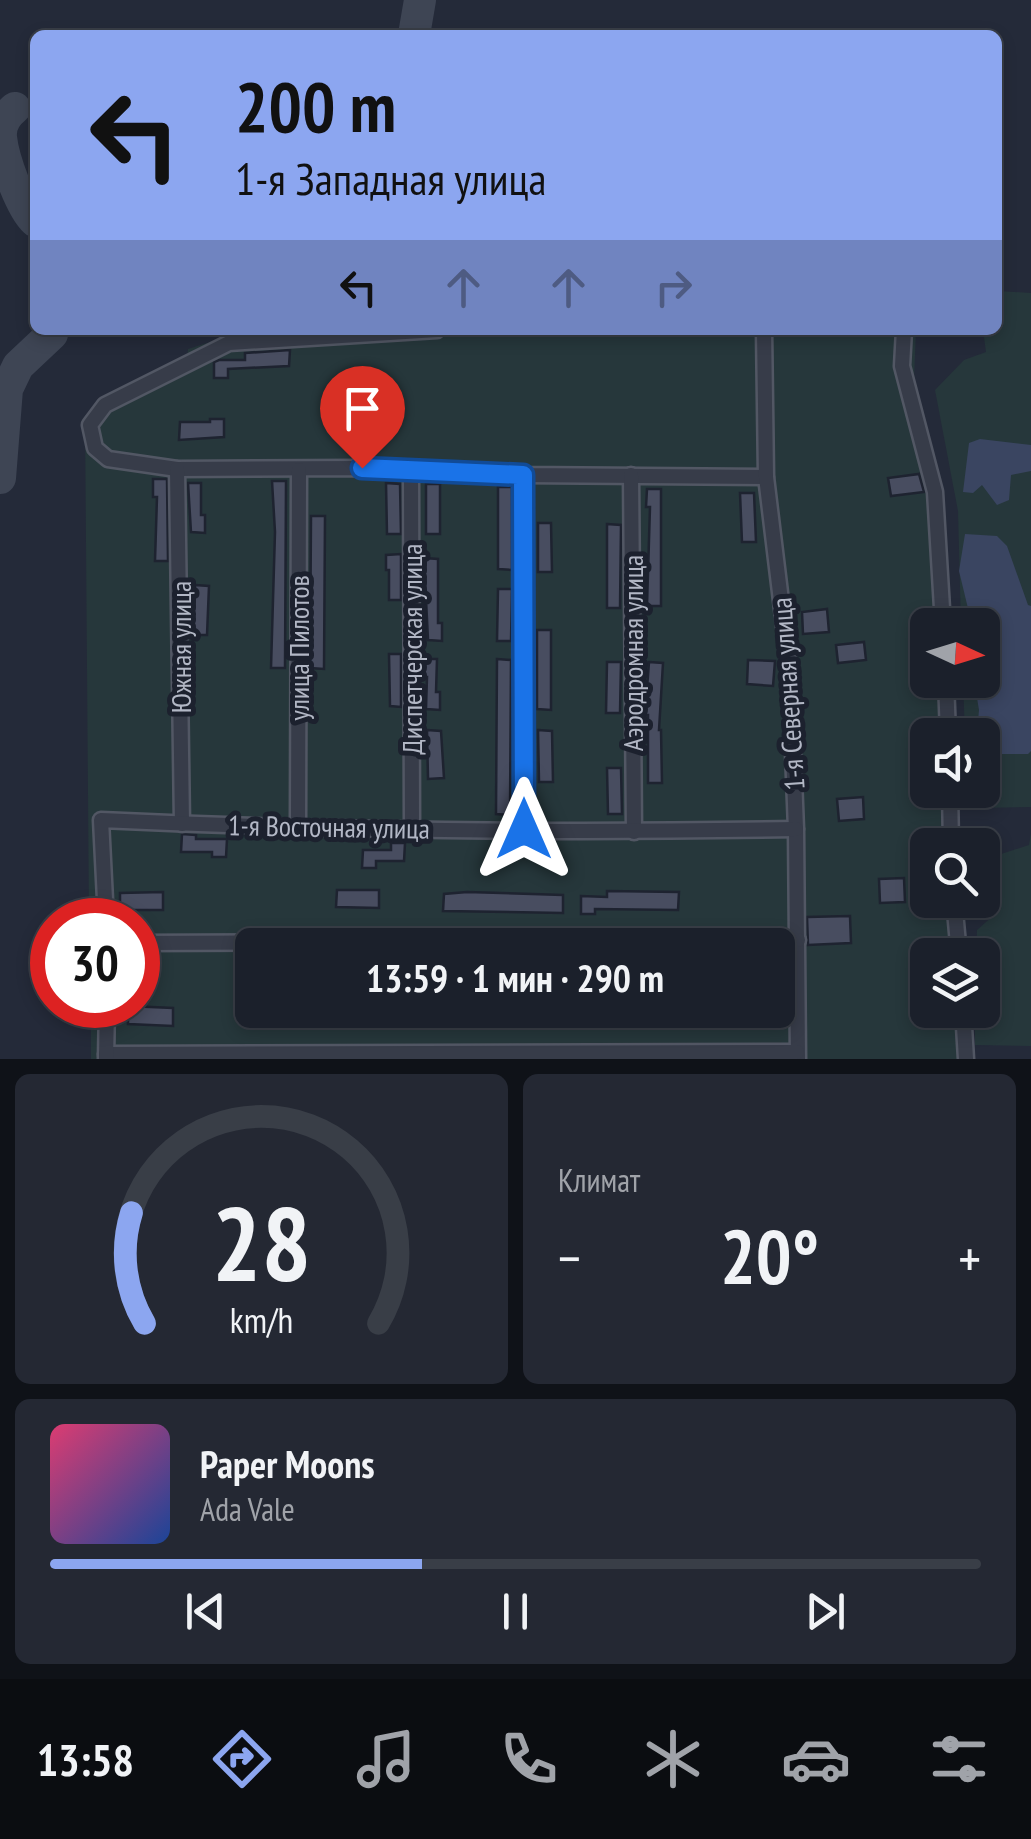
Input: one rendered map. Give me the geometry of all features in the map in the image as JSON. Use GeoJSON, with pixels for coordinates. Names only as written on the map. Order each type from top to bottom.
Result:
{"type":"FeatureCollection","features":[{"type":"Feature","properties":{"kind":"street"},"geometry":{"type":"LineString","coordinates":[[357,335],[229,343],[104,406],[90,426],[95,448],[108,459],[177,469],[766,478]]}},
{"type":"Feature","properties":{"kind":"street","name":"1-я Северная улица"},"geometry":{"type":"LineString","coordinates":[[764,335],[766,478],[790,675],[798,1056]]}},
{"type":"Feature","properties":{"kind":"street"},"geometry":{"type":"LineString","coordinates":[[904,335],[902,366],[935,492],[942,608]]}},
{"type":"Feature","properties":{"kind":"street","name":"Южная улица"},"geometry":{"type":"LineString","coordinates":[[177,469],[182,824]]}},
{"type":"Feature","properties":{"kind":"street","name":"улица Пилотов"},"geometry":{"type":"LineString","coordinates":[[298,827],[299,470]]}},
{"type":"Feature","properties":{"kind":"street","name":"Диспетчерская улица"},"geometry":{"type":"LineString","coordinates":[[411,470],[412,828]]}},
{"type":"Feature","properties":{"kind":"street"},"geometry":{"type":"LineString","coordinates":[[523,475],[524,829]]}},
{"type":"Feature","properties":{"kind":"street","name":"Аэродромная улица"},"geometry":{"type":"LineString","coordinates":[[632,475],[634,832]]}},
{"type":"Feature","properties":{"kind":"street","name":"1-я Восточная улица"},"geometry":{"type":"LineString","coordinates":[[105,898],[101,820],[634,832],[796,829]]}},
{"type":"Feature","properties":{"kind":"street"},"geometry":{"type":"LineString","coordinates":[[160,944],[798,940]]}},
{"type":"Feature","properties":{"kind":"street"},"geometry":{"type":"LineString","coordinates":[[106,1028],[106,1057],[798,1056]]}},
{"type":"Feature","properties":{"kind":"street"},"geometry":{"type":"LineString","coordinates":[[964,1028],[966,1059]]}},
{"type":"Feature","properties":{"kind":"shaded area"},"geometry":{"type":"Polygon","coordinates":[[[1002,291],[1031,293],[1031,807],[1000,808],[1000,718],[964,718],[964,698],[1000,698],[1000,608],[961,608],[958,511],[935,390],[964,360],[986,352],[984,335],[1002,335],[1002,291]]]}},
{"type":"Feature","properties":{"kind":"shaded area"},"geometry":{"type":"Polygon","coordinates":[[[233,335],[916,335],[913,406],[934,497],[943,608],[910,608],[910,698],[948,698],[948,718],[910,718],[910,808],[950,808],[950,828],[910,828],[910,918],[951,918],[952,938],[910,938],[910,1028],[960,1028],[963,1059],[91,1059],[91,1028],[160,1028],[160,898],[89,898],[85,416],[186,366],[188,349],[233,335]]]}},
{"type":"Feature","properties":{"kind":"shaded area"},"geometry":{"type":"Polygon","coordinates":[[[1031,833],[1031,1046],[975,1045],[975,1028],[1000,1028],[1000,938],[977,938],[977,930],[991,918],[1000,918],[1001,854],[1029,845],[1031,833]]]}},
{"type":"Feature","properties":{"kind":"water"},"geometry":{"type":"Polygon","coordinates":[[[980,439],[1031,445],[1031,471],[1011,475],[1009,500],[997,505],[982,485],[973,493],[963,492],[969,443],[980,439]]]}},
{"type":"Feature","properties":{"kind":"water"},"geometry":{"type":"Polygon","coordinates":[[[965,534],[997,536],[1007,546],[1031,606],[1028,754],[1000,754],[1000,718],[978,718],[977,698],[1000,698],[1000,608],[968,608],[959,571],[965,534]]]}},
{"type":"Feature","properties":{"kind":"building"},"geometry":{"type":"Polygon","coordinates":[[[290,350],[289,366],[228,369],[228,378],[214,378],[214,362],[219,360],[245,360],[245,353],[290,350]]]}},
{"type":"Feature","properties":{"kind":"building"},"geometry":{"type":"Polygon","coordinates":[[[224,419],[224,437],[179,440],[180,422],[224,419]]]}},
{"type":"Feature","properties":{"kind":"building"},"geometry":{"type":"Polygon","coordinates":[[[919,474],[924,492],[891,496],[888,478],[919,474]]]}},
{"type":"Feature","properties":{"kind":"building"},"geometry":{"type":"Polygon","coordinates":[[[153,479],[167,479],[168,561],[155,561],[157,497],[153,497],[153,479]]]}},
{"type":"Feature","properties":{"kind":"building"},"geometry":{"type":"Polygon","coordinates":[[[272,481],[286,481],[285,668],[271,668],[275,532],[272,481]]]}},
{"type":"Feature","properties":{"kind":"building"},"geometry":{"type":"Polygon","coordinates":[[[188,483],[201,483],[205,533],[191,532],[188,483]]]}},
{"type":"Feature","properties":{"kind":"building"},"geometry":{"type":"Polygon","coordinates":[[[386,483],[400,484],[401,534],[387,534],[386,483]]]}},
{"type":"Feature","properties":{"kind":"building"},"geometry":{"type":"Polygon","coordinates":[[[426,484],[440,484],[440,534],[426,534],[426,484]]]}},
{"type":"Feature","properties":{"kind":"building"},"geometry":{"type":"Polygon","coordinates":[[[498,487],[512,487],[512,570],[498,569],[498,487]]]}},
{"type":"Feature","properties":{"kind":"building"},"geometry":{"type":"Polygon","coordinates":[[[647,489],[661,489],[661,606],[647,606],[647,489]]]}},
{"type":"Feature","properties":{"kind":"building"},"geometry":{"type":"Polygon","coordinates":[[[740,493],[754,493],[756,542],[742,542],[740,493]]]}},
{"type":"Feature","properties":{"kind":"building"},"geometry":{"type":"Polygon","coordinates":[[[311,516],[325,516],[324,669],[310,668],[311,516]]]}},
{"type":"Feature","properties":{"kind":"building"},"geometry":{"type":"Polygon","coordinates":[[[538,523],[551,523],[552,572],[538,572],[538,523]]]}},
{"type":"Feature","properties":{"kind":"building"},"geometry":{"type":"Polygon","coordinates":[[[607,524],[621,525],[620,608],[607,608],[607,524]]]}},
{"type":"Feature","properties":{"kind":"building"},"geometry":{"type":"Polygon","coordinates":[[[401,554],[401,600],[389,600],[386,555],[401,554]]]}},
{"type":"Feature","properties":{"kind":"building"},"geometry":{"type":"Polygon","coordinates":[[[424,558],[438,559],[438,623],[442,623],[442,641],[428,640],[424,558]]]}},
{"type":"Feature","properties":{"kind":"building"},"geometry":{"type":"Polygon","coordinates":[[[195,585],[209,586],[207,635],[193,635],[195,585]]]}},
{"type":"Feature","properties":{"kind":"building"},"geometry":{"type":"Polygon","coordinates":[[[498,589],[512,589],[511,641],[497,641],[498,589]]]}},
{"type":"Feature","properties":{"kind":"building"},"geometry":{"type":"Polygon","coordinates":[[[827,609],[829,632],[803,634],[802,612],[827,609]]]}},
{"type":"Feature","properties":{"kind":"building"},"geometry":{"type":"Polygon","coordinates":[[[537,630],[551,630],[551,710],[537,709],[537,630]]]}},
{"type":"Feature","properties":{"kind":"building"},"geometry":{"type":"Polygon","coordinates":[[[864,642],[866,660],[838,663],[836,645],[864,642]]]}},
{"type":"Feature","properties":{"kind":"building"},"geometry":{"type":"Polygon","coordinates":[[[389,654],[401,654],[401,707],[390,706],[389,654]]]}},
{"type":"Feature","properties":{"kind":"building"},"geometry":{"type":"Polygon","coordinates":[[[423,659],[437,659],[440,710],[426,709],[423,659]]]}},
{"type":"Feature","properties":{"kind":"building"},"geometry":{"type":"Polygon","coordinates":[[[497,659],[511,660],[510,815],[496,814],[497,659]]]}},
{"type":"Feature","properties":{"kind":"building"},"geometry":{"type":"Polygon","coordinates":[[[748,660],[775,661],[773,686],[747,684],[748,660]]]}},
{"type":"Feature","properties":{"kind":"building"},"geometry":{"type":"Polygon","coordinates":[[[607,662],[621,662],[620,713],[606,713],[607,662]]]}},
{"type":"Feature","properties":{"kind":"building"},"geometry":{"type":"Polygon","coordinates":[[[649,662],[663,663],[659,730],[662,783],[648,783],[645,715],[649,662]]]}},
{"type":"Feature","properties":{"kind":"building"},"geometry":{"type":"Polygon","coordinates":[[[427,730],[441,731],[444,778],[428,779],[427,730]]]}},
{"type":"Feature","properties":{"kind":"building"},"geometry":{"type":"Polygon","coordinates":[[[538,730],[552,731],[553,782],[539,782],[538,730]]]}},
{"type":"Feature","properties":{"kind":"building"},"geometry":{"type":"Polygon","coordinates":[[[607,768],[621,768],[622,814],[608,814],[607,768]]]}},
{"type":"Feature","properties":{"kind":"building"},"geometry":{"type":"Polygon","coordinates":[[[863,797],[864,819],[839,821],[837,799],[863,797]]]}},
{"type":"Feature","properties":{"kind":"building"},"geometry":{"type":"Polygon","coordinates":[[[182,834],[196,835],[196,839],[227,839],[226,857],[212,857],[212,852],[181,852],[182,834]]]}},
{"type":"Feature","properties":{"kind":"building"},"geometry":{"type":"Polygon","coordinates":[[[391,843],[405,843],[404,861],[376,861],[376,868],[362,868],[363,850],[391,850],[391,843]]]}},
{"type":"Feature","properties":{"kind":"building"},"geometry":{"type":"Polygon","coordinates":[[[904,878],[905,902],[880,903],[879,879],[904,878]]]}},
{"type":"Feature","properties":{"kind":"building"},"geometry":{"type":"Polygon","coordinates":[[[337,890],[379,890],[379,908],[336,907],[337,890]]]}},
{"type":"Feature","properties":{"kind":"building"},"geometry":{"type":"Polygon","coordinates":[[[607,891],[679,892],[678,910],[595,909],[595,914],[581,914],[581,896],[607,897],[607,891]]]}},
{"type":"Feature","properties":{"kind":"building"},"geometry":{"type":"Polygon","coordinates":[[[163,892],[163,910],[160,898],[120,898],[120,893],[163,892]]]}},
{"type":"Feature","properties":{"kind":"building"},"geometry":{"type":"Polygon","coordinates":[[[444,894],[563,895],[563,913],[443,911],[444,894]]]}},
{"type":"Feature","properties":{"kind":"building"},"geometry":{"type":"Polygon","coordinates":[[[850,916],[851,943],[808,945],[807,917],[850,916]]]}},
{"type":"Feature","properties":{"kind":"building"},"geometry":{"type":"Polygon","coordinates":[[[160,1007],[173,1008],[173,1026],[160,1025],[160,1007]]]}},
{"type":"Feature","properties":{"kind":"taxiway"},"geometry":{"type":"LineString","coordinates":[[415,30],[420,0]]}},
{"type":"Feature","properties":{"kind":"taxiway"},"geometry":{"type":"LineString","coordinates":[[15,108],[3,124],[2,146],[18,194],[30,215]]}},
{"type":"Feature","properties":{"kind":"taxiway"},"geometry":{"type":"LineString","coordinates":[[0,478],[7,389],[18,366],[51,335]]}},
{"type":"Feature","properties":{"kind":"route"},"geometry":{"type":"LineString","coordinates":[[362,468],[523,475],[524,829]]}}]}
